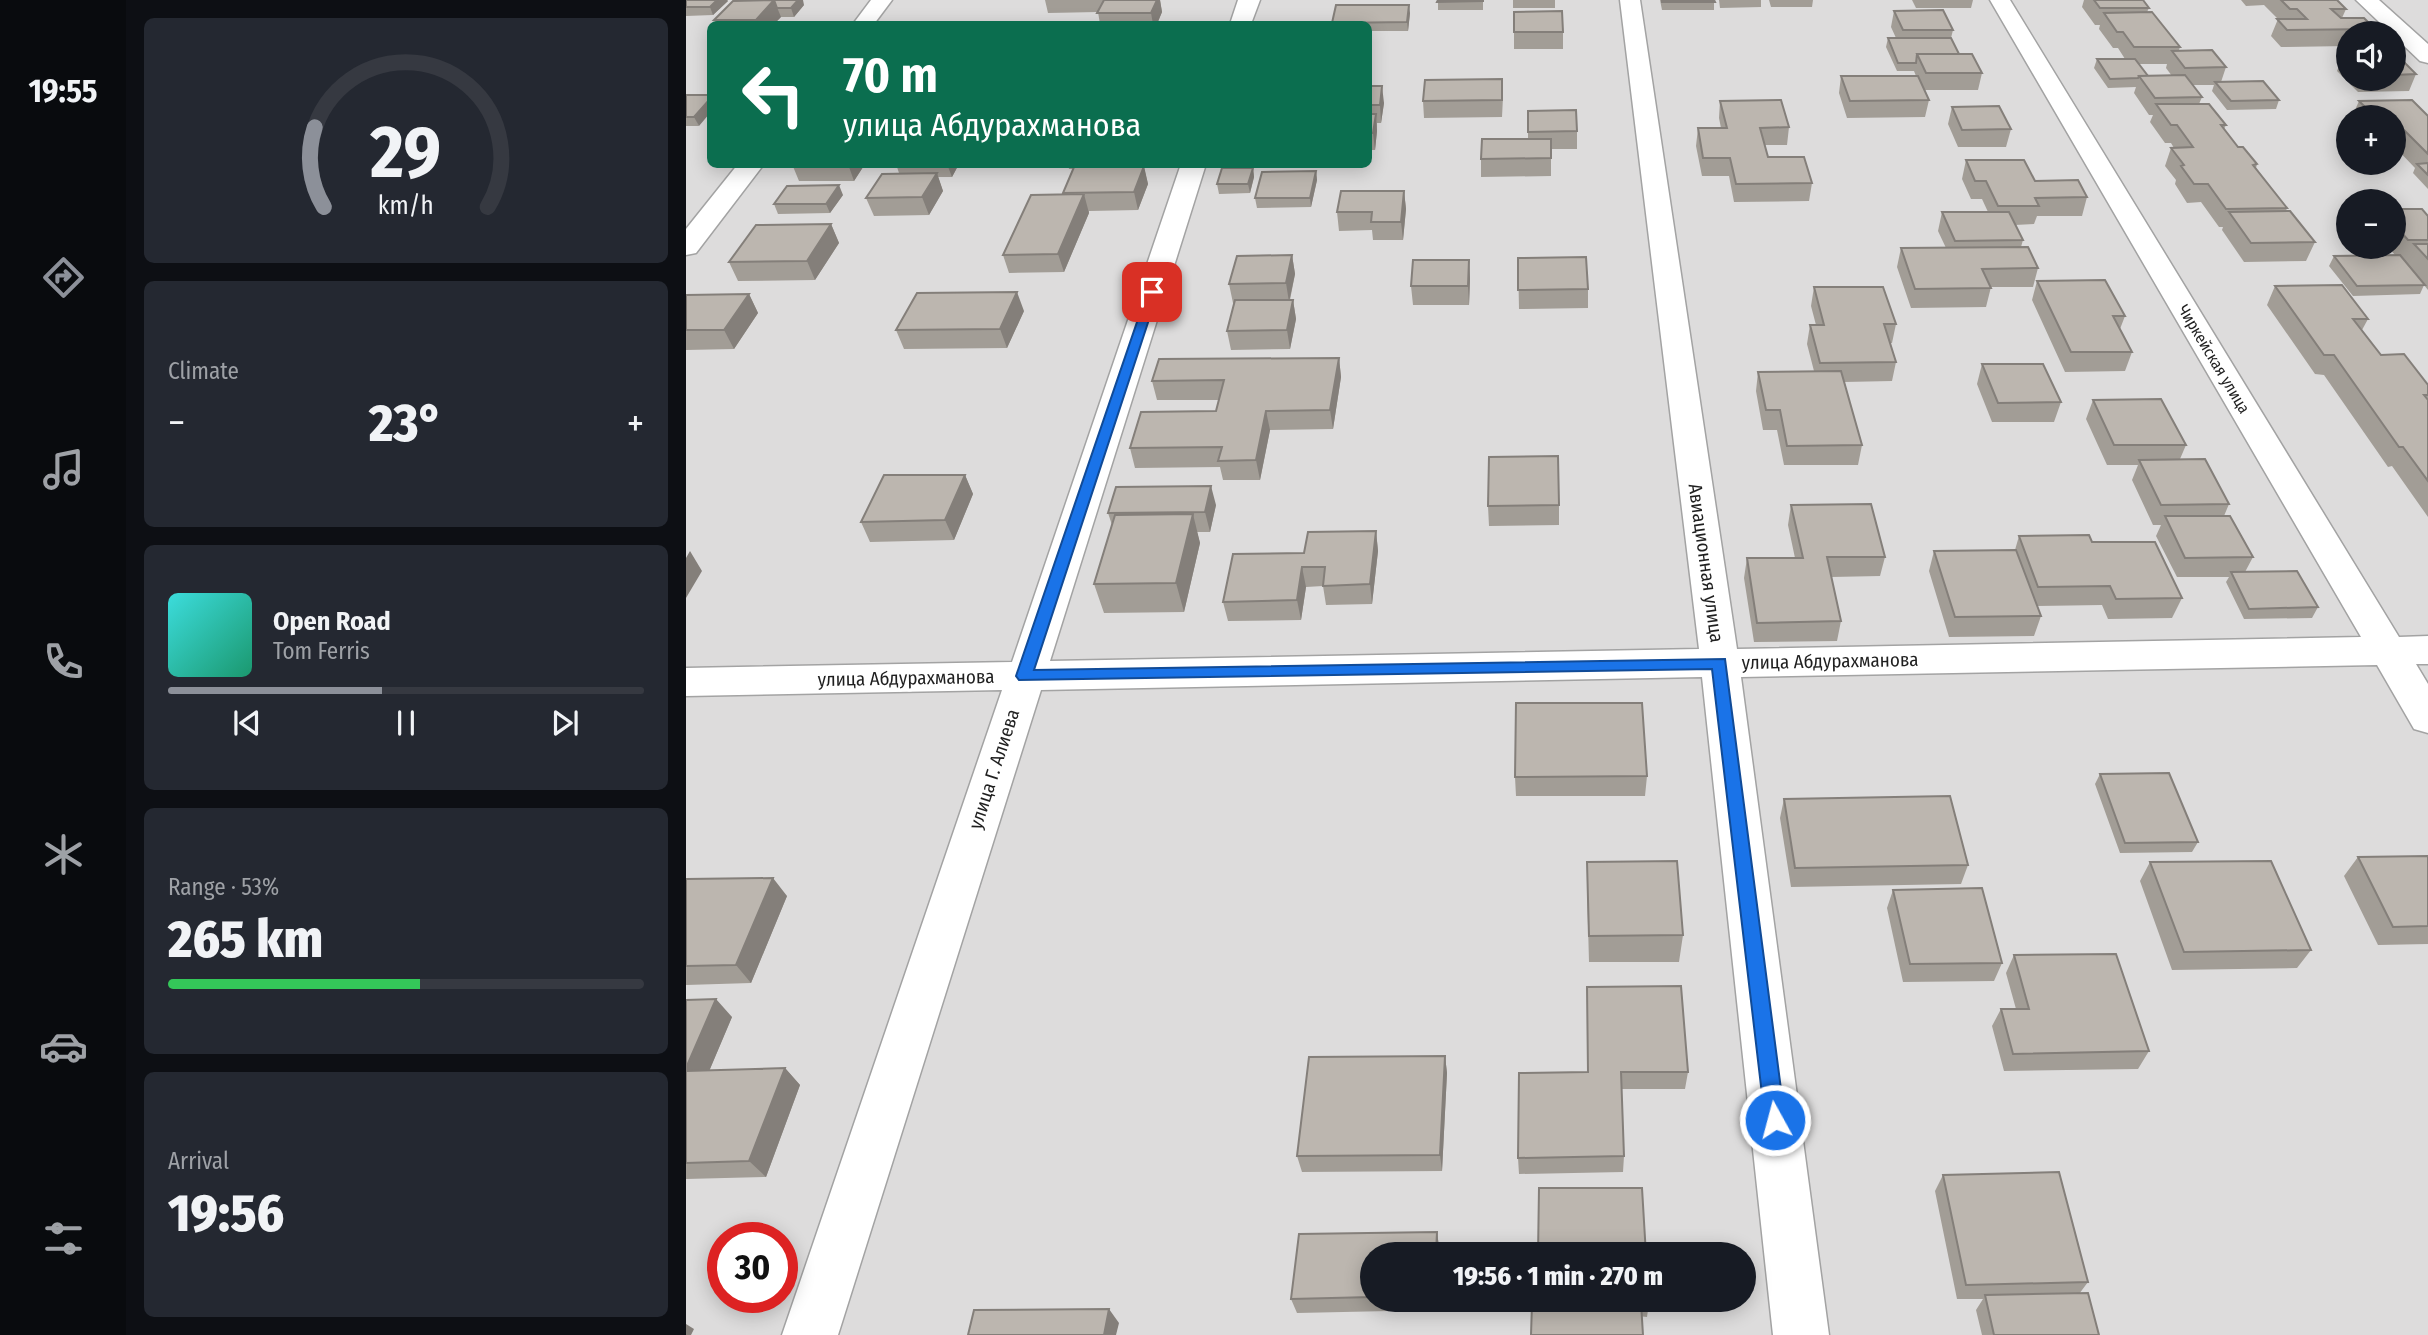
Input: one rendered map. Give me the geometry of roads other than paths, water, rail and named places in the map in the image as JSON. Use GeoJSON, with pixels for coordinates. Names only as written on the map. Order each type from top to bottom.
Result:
{"type":"FeatureCollection","features":[{"type":"Feature","properties":{"kind":"street"},"geometry":{"type":"LineString","coordinates":[[865,21],[882,0]]}},
{"type":"Feature","properties":{"kind":"street"},"geometry":{"type":"LineString","coordinates":[[1242,21],[1249,0]]}},
{"type":"Feature","properties":{"kind":"street","name":"Авиационная улица"},"geometry":{"type":"LineString","coordinates":[[1630,0],[1720,663],[1801,1335]]}},
{"type":"Feature","properties":{"kind":"street","name":"Чиркейская улица"},"geometry":{"type":"LineString","coordinates":[[2000,0],[2428,718]]}},
{"type":"Feature","properties":{"kind":"street"},"geometry":{"type":"LineString","coordinates":[[2367,0],[2428,57]]}},
{"type":"Feature","properties":{"kind":"street"},"geometry":{"type":"LineString","coordinates":[[686,247],[749,168]]}},
{"type":"Feature","properties":{"kind":"street","name":"улица Г. Алиева"},"geometry":{"type":"LineString","coordinates":[[810,1335],[1193,168]]}},
{"type":"Feature","properties":{"kind":"street","name":"улица Абдурахманова"},"geometry":{"type":"LineString","coordinates":[[686,682],[2428,650]]}}]}
